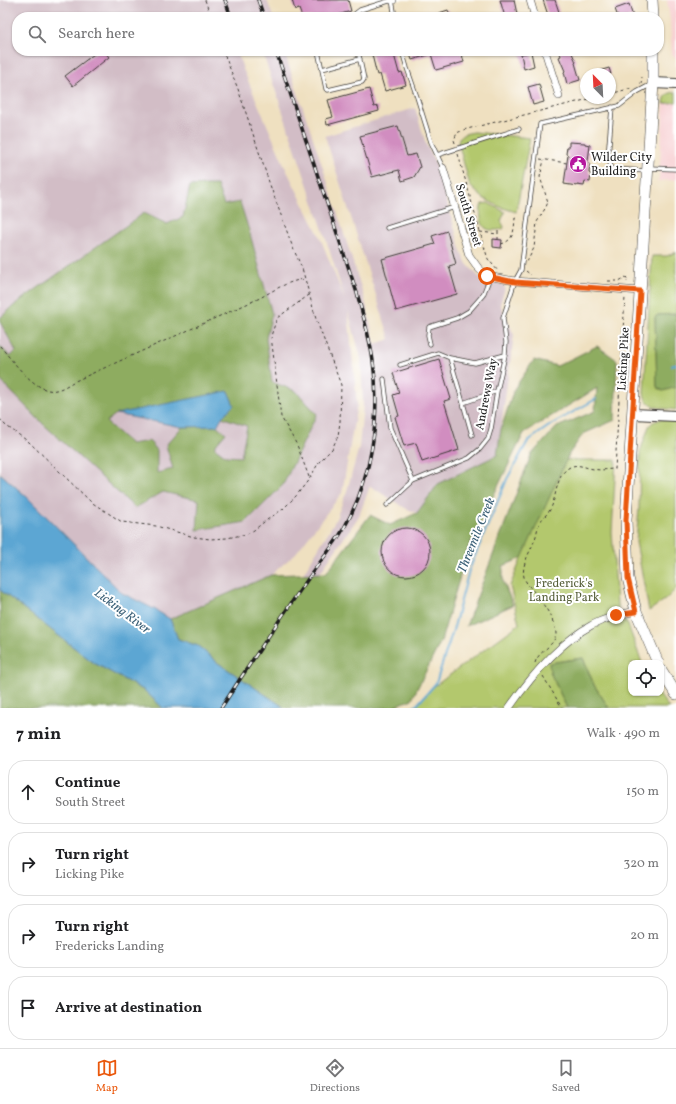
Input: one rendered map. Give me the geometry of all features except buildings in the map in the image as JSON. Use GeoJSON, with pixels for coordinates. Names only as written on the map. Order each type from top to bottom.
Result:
{"type":"FeatureCollection","features":[{"type":"Feature","properties":{"kind":"main road"},"geometry":{"type":"LineString","coordinates":[[652,0],[653,12]]}},
{"type":"Feature","properties":{"kind":"main road","name":"Licking Pike"},"geometry":{"type":"LineString","coordinates":[[654,56],[626,526],[628,578],[636,612],[657,660]]}},
{"type":"Feature","properties":{"kind":"main road"},"geometry":{"type":"LineString","coordinates":[[653,83],[676,84]]}},
{"type":"Feature","properties":{"kind":"main road"},"geometry":{"type":"LineString","coordinates":[[633,414],[676,416]]}},
{"type":"Feature","properties":{"kind":"main road"},"geometry":{"type":"LineString","coordinates":[[664,675],[676,694]]}},
{"type":"Feature","properties":{"kind":"street"},"geometry":{"type":"LineString","coordinates":[[530,0],[534,12]]}},
{"type":"Feature","properties":{"kind":"street"},"geometry":{"type":"LineString","coordinates":[[547,56],[559,96]]}},
{"type":"Feature","properties":{"kind":"street","name":"South Street"},"geometry":{"type":"LineString","coordinates":[[443,168],[469,255],[479,269],[490,277]]}},
{"type":"Feature","properties":{"kind":"street"},"geometry":{"type":"LineString","coordinates":[[490,277],[640,291]]}},
{"type":"Feature","properties":{"kind":"street"},"geometry":{"type":"LineString","coordinates":[[509,708],[539,670],[576,636],[592,625],[616,615],[636,612]]}},
{"type":"Feature","properties":{"kind":"lane"},"geometry":{"type":"LineString","coordinates":[[357,12],[393,0],[394,12]]}},
{"type":"Feature","properties":{"kind":"lane"},"geometry":{"type":"LineString","coordinates":[[319,56],[326,89],[328,90],[362,82],[364,79],[359,56]]}},
{"type":"Feature","properties":{"kind":"lane"},"geometry":{"type":"LineString","coordinates":[[403,56],[430,142],[443,168]]}},
{"type":"Feature","properties":{"kind":"lane"},"geometry":{"type":"LineString","coordinates":[[322,69],[360,59]]}},
{"type":"Feature","properties":{"kind":"lane"},"geometry":{"type":"LineString","coordinates":[[653,83],[637,92],[619,106],[612,107],[608,158],[612,169],[676,169]]}},
{"type":"Feature","properties":{"kind":"lane","name":"Andrews Way"},"geometry":{"type":"LineString","coordinates":[[387,505],[413,481],[470,458],[480,450],[488,439],[505,355],[506,342],[503,318],[521,270],[540,124],[612,107]]}},
{"type":"Feature","properties":{"kind":"lane"},"geometry":{"type":"LineString","coordinates":[[437,155],[519,129]]}},
{"type":"Feature","properties":{"kind":"lane"},"geometry":{"type":"LineString","coordinates":[[387,228],[454,207]]}},
{"type":"Feature","properties":{"kind":"lane"},"geometry":{"type":"LineString","coordinates":[[430,344],[428,335],[429,328],[457,318],[468,311],[483,295],[490,277]]}},
{"type":"Feature","properties":{"kind":"lane"},"geometry":{"type":"LineString","coordinates":[[400,365],[438,353],[450,358],[475,363],[505,355]]}},
{"type":"Feature","properties":{"kind":"lane"},"geometry":{"type":"LineString","coordinates":[[450,358],[472,435]]}},
{"type":"Feature","properties":{"kind":"lane"},"geometry":{"type":"LineString","coordinates":[[384,378],[390,428],[413,481]]}},
{"type":"Feature","properties":{"kind":"lane"},"geometry":{"type":"LineString","coordinates":[[463,403],[497,391]]}},
{"type":"Feature","properties":{"kind":"path"},"geometry":{"type":"LineString","coordinates":[[206,0],[210,12]]}},
{"type":"Feature","properties":{"kind":"path"},"geometry":{"type":"LineString","coordinates":[[0,419],[5,425],[29,442],[92,502],[122,522],[156,526],[194,537],[210,539],[227,538],[247,534],[283,509],[296,496],[310,478],[319,462],[332,449],[338,436],[340,422],[340,385],[316,319],[302,268],[293,248],[270,185],[238,89],[225,56]]}},
{"type":"Feature","properties":{"kind":"path"},"geometry":{"type":"LineString","coordinates":[[641,86],[642,77]]}},
{"type":"Feature","properties":{"kind":"path"},"geometry":{"type":"LineString","coordinates":[[616,93],[635,88]]}},
{"type":"Feature","properties":{"kind":"path"},"geometry":{"type":"LineString","coordinates":[[500,273],[488,259],[456,149],[454,140],[457,133],[463,130],[580,101]]}},
{"type":"Feature","properties":{"kind":"path"},"geometry":{"type":"LineString","coordinates":[[536,159],[567,163]]}},
{"type":"Feature","properties":{"kind":"path"},"geometry":{"type":"LineString","coordinates":[[526,266],[534,248],[538,222],[548,202],[540,177],[544,160]]}},
{"type":"Feature","properties":{"kind":"path"},"geometry":{"type":"LineString","coordinates":[[501,244],[510,240],[513,235],[515,218],[518,219]]}},
{"type":"Feature","properties":{"kind":"path"},"geometry":{"type":"LineString","coordinates":[[498,230],[498,240]]}},
{"type":"Feature","properties":{"kind":"path"},"geometry":{"type":"LineString","coordinates":[[480,232],[498,234]]}},
{"type":"Feature","properties":{"kind":"path"},"geometry":{"type":"LineString","coordinates":[[517,279],[533,276],[526,269]]}},
{"type":"Feature","properties":{"kind":"path"},"geometry":{"type":"LineString","coordinates":[[608,281],[627,278]]}},
{"type":"Feature","properties":{"kind":"path"},"geometry":{"type":"LineString","coordinates":[[0,346],[32,382],[45,390],[56,390],[260,298],[282,286],[294,281],[305,279]]}},
{"type":"Feature","properties":{"kind":"path"},"geometry":{"type":"LineString","coordinates":[[310,295],[277,318],[271,336],[281,417],[297,445],[310,478]]}},
{"type":"Feature","properties":{"kind":"path"},"geometry":{"type":"LineString","coordinates":[[536,667],[536,658],[555,638],[556,632],[548,610],[524,578],[523,569],[535,538],[536,530],[551,507],[558,485],[565,471],[572,466],[600,470],[615,469],[625,298]]}},
{"type":"Feature","properties":{"kind":"path"},"geometry":{"type":"LineString","coordinates":[[541,673],[562,708]]}},
{"type":"Feature","properties":{"kind":"shaded area"},"geometry":{"type":"Polygon","coordinates":[[[0,0],[267,0],[271,12],[12,12],[12,56],[239,56],[286,169],[319,235],[345,300],[324,233],[264,56],[286,56],[365,300],[375,344],[390,339],[325,136],[415,108],[426,144],[436,164],[462,254],[467,264],[479,277],[504,285],[505,288],[500,304],[514,335],[497,455],[438,484],[417,513],[405,508],[370,486],[359,516],[320,573],[303,574],[335,521],[347,491],[359,447],[363,406],[361,358],[348,311],[357,404],[342,493],[296,553],[271,575],[170,619],[122,593],[27,497],[0,472],[0,0]]]}},
{"type":"Feature","properties":{"kind":"shaded area"},"geometry":{"type":"Polygon","coordinates":[[[667,0],[676,0],[676,59],[672,54],[670,19],[667,0]]]}},
{"type":"Feature","properties":{"kind":"shaded area"},"geometry":{"type":"Polygon","coordinates":[[[674,102],[676,104],[676,180],[657,181],[659,179],[664,104],[674,102]]]}},
{"type":"Feature","properties":{"kind":"green space"},"geometry":{"type":"Polygon","coordinates":[[[676,92],[676,102],[664,104],[667,95],[676,92]]]}},
{"type":"Feature","properties":{"kind":"green space"},"geometry":{"type":"Polygon","coordinates":[[[474,132],[530,138],[516,212],[500,207],[483,198],[470,186],[458,142],[459,138],[464,134],[474,132]]]}},
{"type":"Feature","properties":{"kind":"green space"},"geometry":{"type":"Polygon","coordinates":[[[217,185],[224,205],[240,202],[272,314],[266,338],[272,382],[296,391],[317,414],[283,485],[246,522],[197,530],[199,500],[163,492],[135,508],[42,423],[0,380],[0,346],[10,357],[16,351],[0,322],[0,318],[18,302],[144,213],[167,224],[183,217],[190,186],[217,185]],[[234,405],[116,414],[106,422],[131,444],[149,441],[157,450],[157,473],[173,469],[166,445],[182,427],[217,426],[226,433],[214,447],[226,456],[241,457],[247,426],[222,417],[234,405]]]}},
{"type":"Feature","properties":{"kind":"green space"},"geometry":{"type":"Polygon","coordinates":[[[488,203],[505,212],[501,221],[504,227],[503,229],[489,230],[483,225],[480,214],[481,207],[482,204],[488,203]]]}},
{"type":"Feature","properties":{"kind":"green space"},"geometry":{"type":"Polygon","coordinates":[[[676,252],[676,314],[658,315],[655,317],[657,387],[663,391],[676,387],[676,410],[652,405],[645,398],[644,393],[652,256],[667,256],[676,252]]]}},
{"type":"Feature","properties":{"kind":"green space"},"geometry":{"type":"Polygon","coordinates":[[[676,314],[676,387],[663,391],[657,387],[655,317],[658,315],[676,314]]]}},
{"type":"Feature","properties":{"kind":"green space"},"geometry":{"type":"Polygon","coordinates":[[[597,346],[617,360],[615,420],[583,434],[569,454],[522,558],[503,566],[503,581],[513,605],[466,626],[531,455],[557,427],[595,411],[597,388],[524,433],[469,546],[441,641],[412,699],[391,708],[285,708],[218,663],[198,646],[178,639],[170,619],[271,575],[326,573],[370,515],[390,525],[417,513],[438,484],[497,455],[501,429],[514,389],[534,360],[557,366],[597,346]]]}},
{"type":"Feature","properties":{"kind":"green space"},"geometry":{"type":"Polygon","coordinates":[[[661,419],[676,420],[676,589],[666,599],[649,611],[636,542],[639,508],[640,452],[649,426],[653,422],[661,419]]]}},
{"type":"Feature","properties":{"kind":"green space","name":"Frederick's Landing Park"},"geometry":{"type":"Polygon","coordinates":[[[562,460],[616,460],[612,532],[617,605],[621,620],[626,622],[628,625],[641,660],[628,660],[628,696],[660,696],[669,708],[609,708],[594,685],[583,658],[555,662],[550,672],[567,708],[412,708],[417,705],[432,688],[519,624],[510,586],[562,460]]]}},
{"type":"Feature","properties":{"kind":"green space"},"geometry":{"type":"Polygon","coordinates":[[[0,590],[94,663],[145,691],[163,708],[0,708],[0,590]]]}},
{"type":"Feature","properties":{"kind":"green space"},"geometry":{"type":"Polygon","coordinates":[[[583,658],[594,685],[609,708],[567,708],[550,672],[549,663],[583,658]]]}},
{"type":"Feature","properties":{"kind":"water"},"geometry":{"type":"Polygon","coordinates":[[[228,391],[234,405],[222,417],[217,426],[182,427],[116,414],[228,391]]]}},
{"type":"Feature","properties":{"kind":"water","name":"Licking River"},"geometry":{"type":"Polygon","coordinates":[[[0,473],[27,497],[122,593],[170,619],[178,639],[198,646],[218,663],[285,708],[163,708],[145,691],[94,663],[0,590],[0,473]]]}},
{"type":"Feature","properties":{"kind":"waterway","name":"Threemile Creek"},"geometry":{"type":"LineString","coordinates":[[672,366],[676,364]]}},
{"type":"Feature","properties":{"kind":"waterway","name":"Threemile Creek"},"geometry":{"type":"LineString","coordinates":[[412,708],[417,705],[436,683],[454,627],[469,570],[507,479],[528,441],[552,424],[596,399]]}},
{"type":"Feature","properties":{"kind":"railway"},"geometry":{"type":"LineString","coordinates":[[225,0],[229,12]]}},
{"type":"Feature","properties":{"kind":"railway"},"geometry":{"type":"LineString","coordinates":[[258,0],[262,12]]}},
{"type":"Feature","properties":{"kind":"railway"},"geometry":{"type":"LineString","coordinates":[[221,708],[344,528],[354,509],[368,468],[375,425],[376,403],[372,352],[364,319],[357,293],[278,56]]}},
{"type":"Feature","properties":{"kind":"place","name":"Wilder City Building"},"geometry":{"type":"Point","coordinates":[578,164]}},
{"type":"Feature","properties":{"kind":"route"},"geometry":{"type":"LineString","coordinates":[[487,276],[515,282],[640,291],[626,520],[628,578],[636,612],[616,615]]}}]}
